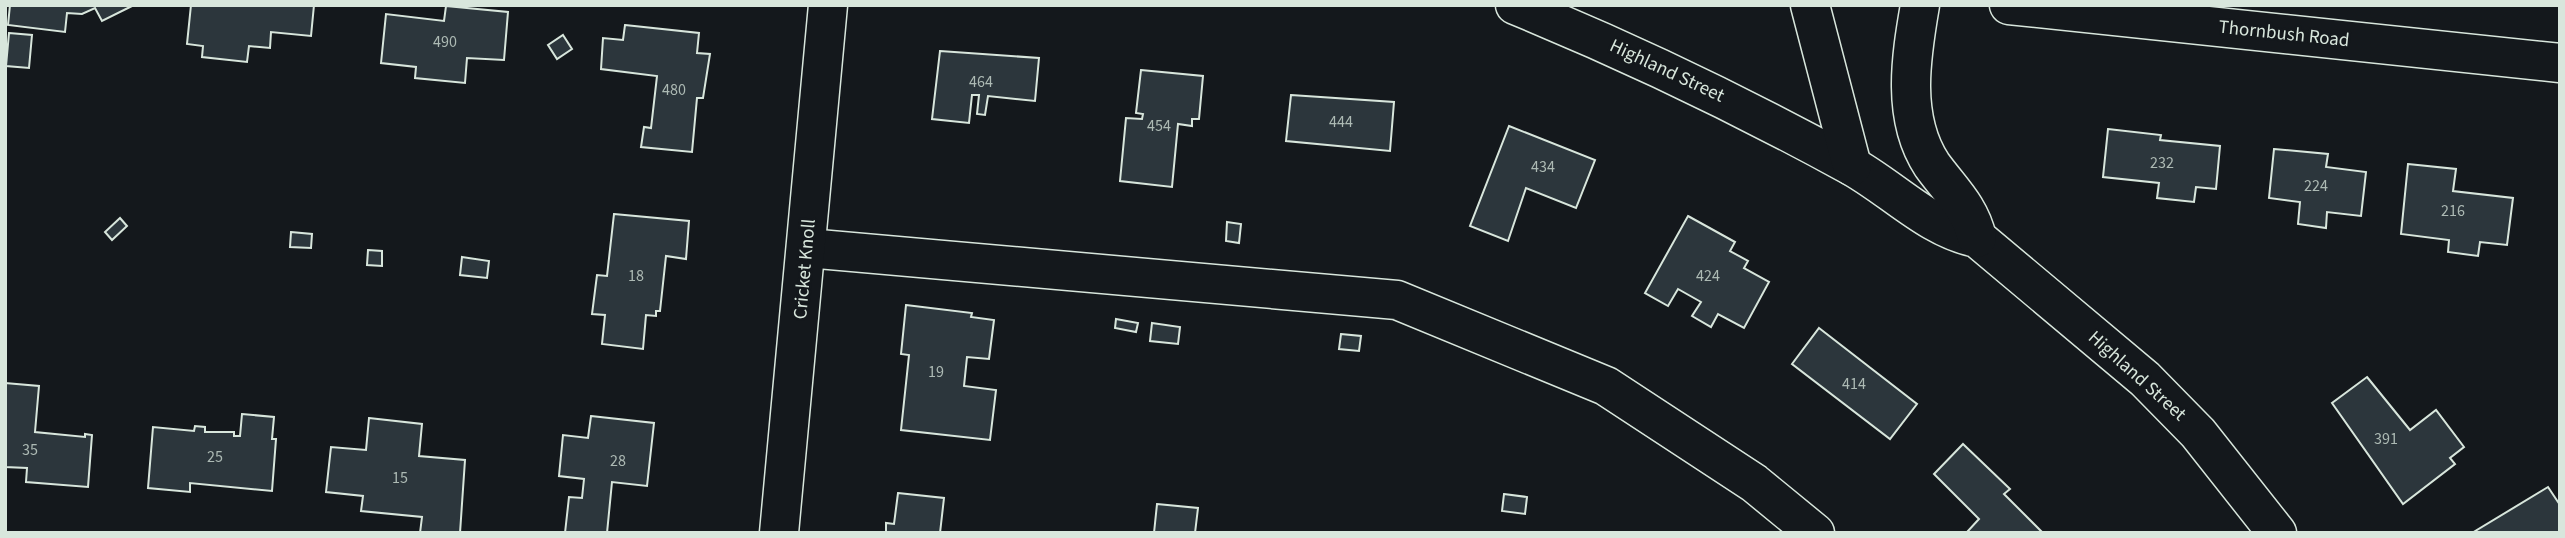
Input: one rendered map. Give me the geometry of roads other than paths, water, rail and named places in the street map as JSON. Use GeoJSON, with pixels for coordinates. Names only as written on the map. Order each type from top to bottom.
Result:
{"type":"FeatureCollection","features":[{"type":"Feature","properties":{"kind":"street","name":"Cricket Knoll"},"geometry":{"type":"LineString","coordinates":[[779,533],[828,5]]}},
{"type":"Feature","properties":{"kind":"street","name":"Highland Street"},"geometry":{"type":"LineString","coordinates":[[1515,5],[1596,38],[1731,101],[1852,166],[1952,231],[1977,238],[2145,379],[2198,433],[2277,533]]}},
{"type":"Feature","properties":{"kind":"street"},"geometry":{"type":"LineString","coordinates":[[1810,5],[1852,166]]}},
{"type":"Feature","properties":{"kind":"street","name":"Highland Street"},"geometry":{"type":"LineString","coordinates":[[1920,5],[1913,48],[1911,96],[1920,141],[1932,165],[1969,212],[1977,238]]}},
{"type":"Feature","properties":{"kind":"street","name":"Thornbush Road"},"geometry":{"type":"LineString","coordinates":[[2009,5],[2560,63]]}},
{"type":"Feature","properties":{"kind":"street"},"geometry":{"type":"LineString","coordinates":[[807,248],[1397,300],[1606,386],[1754,483],[1815,533]]}}]}
